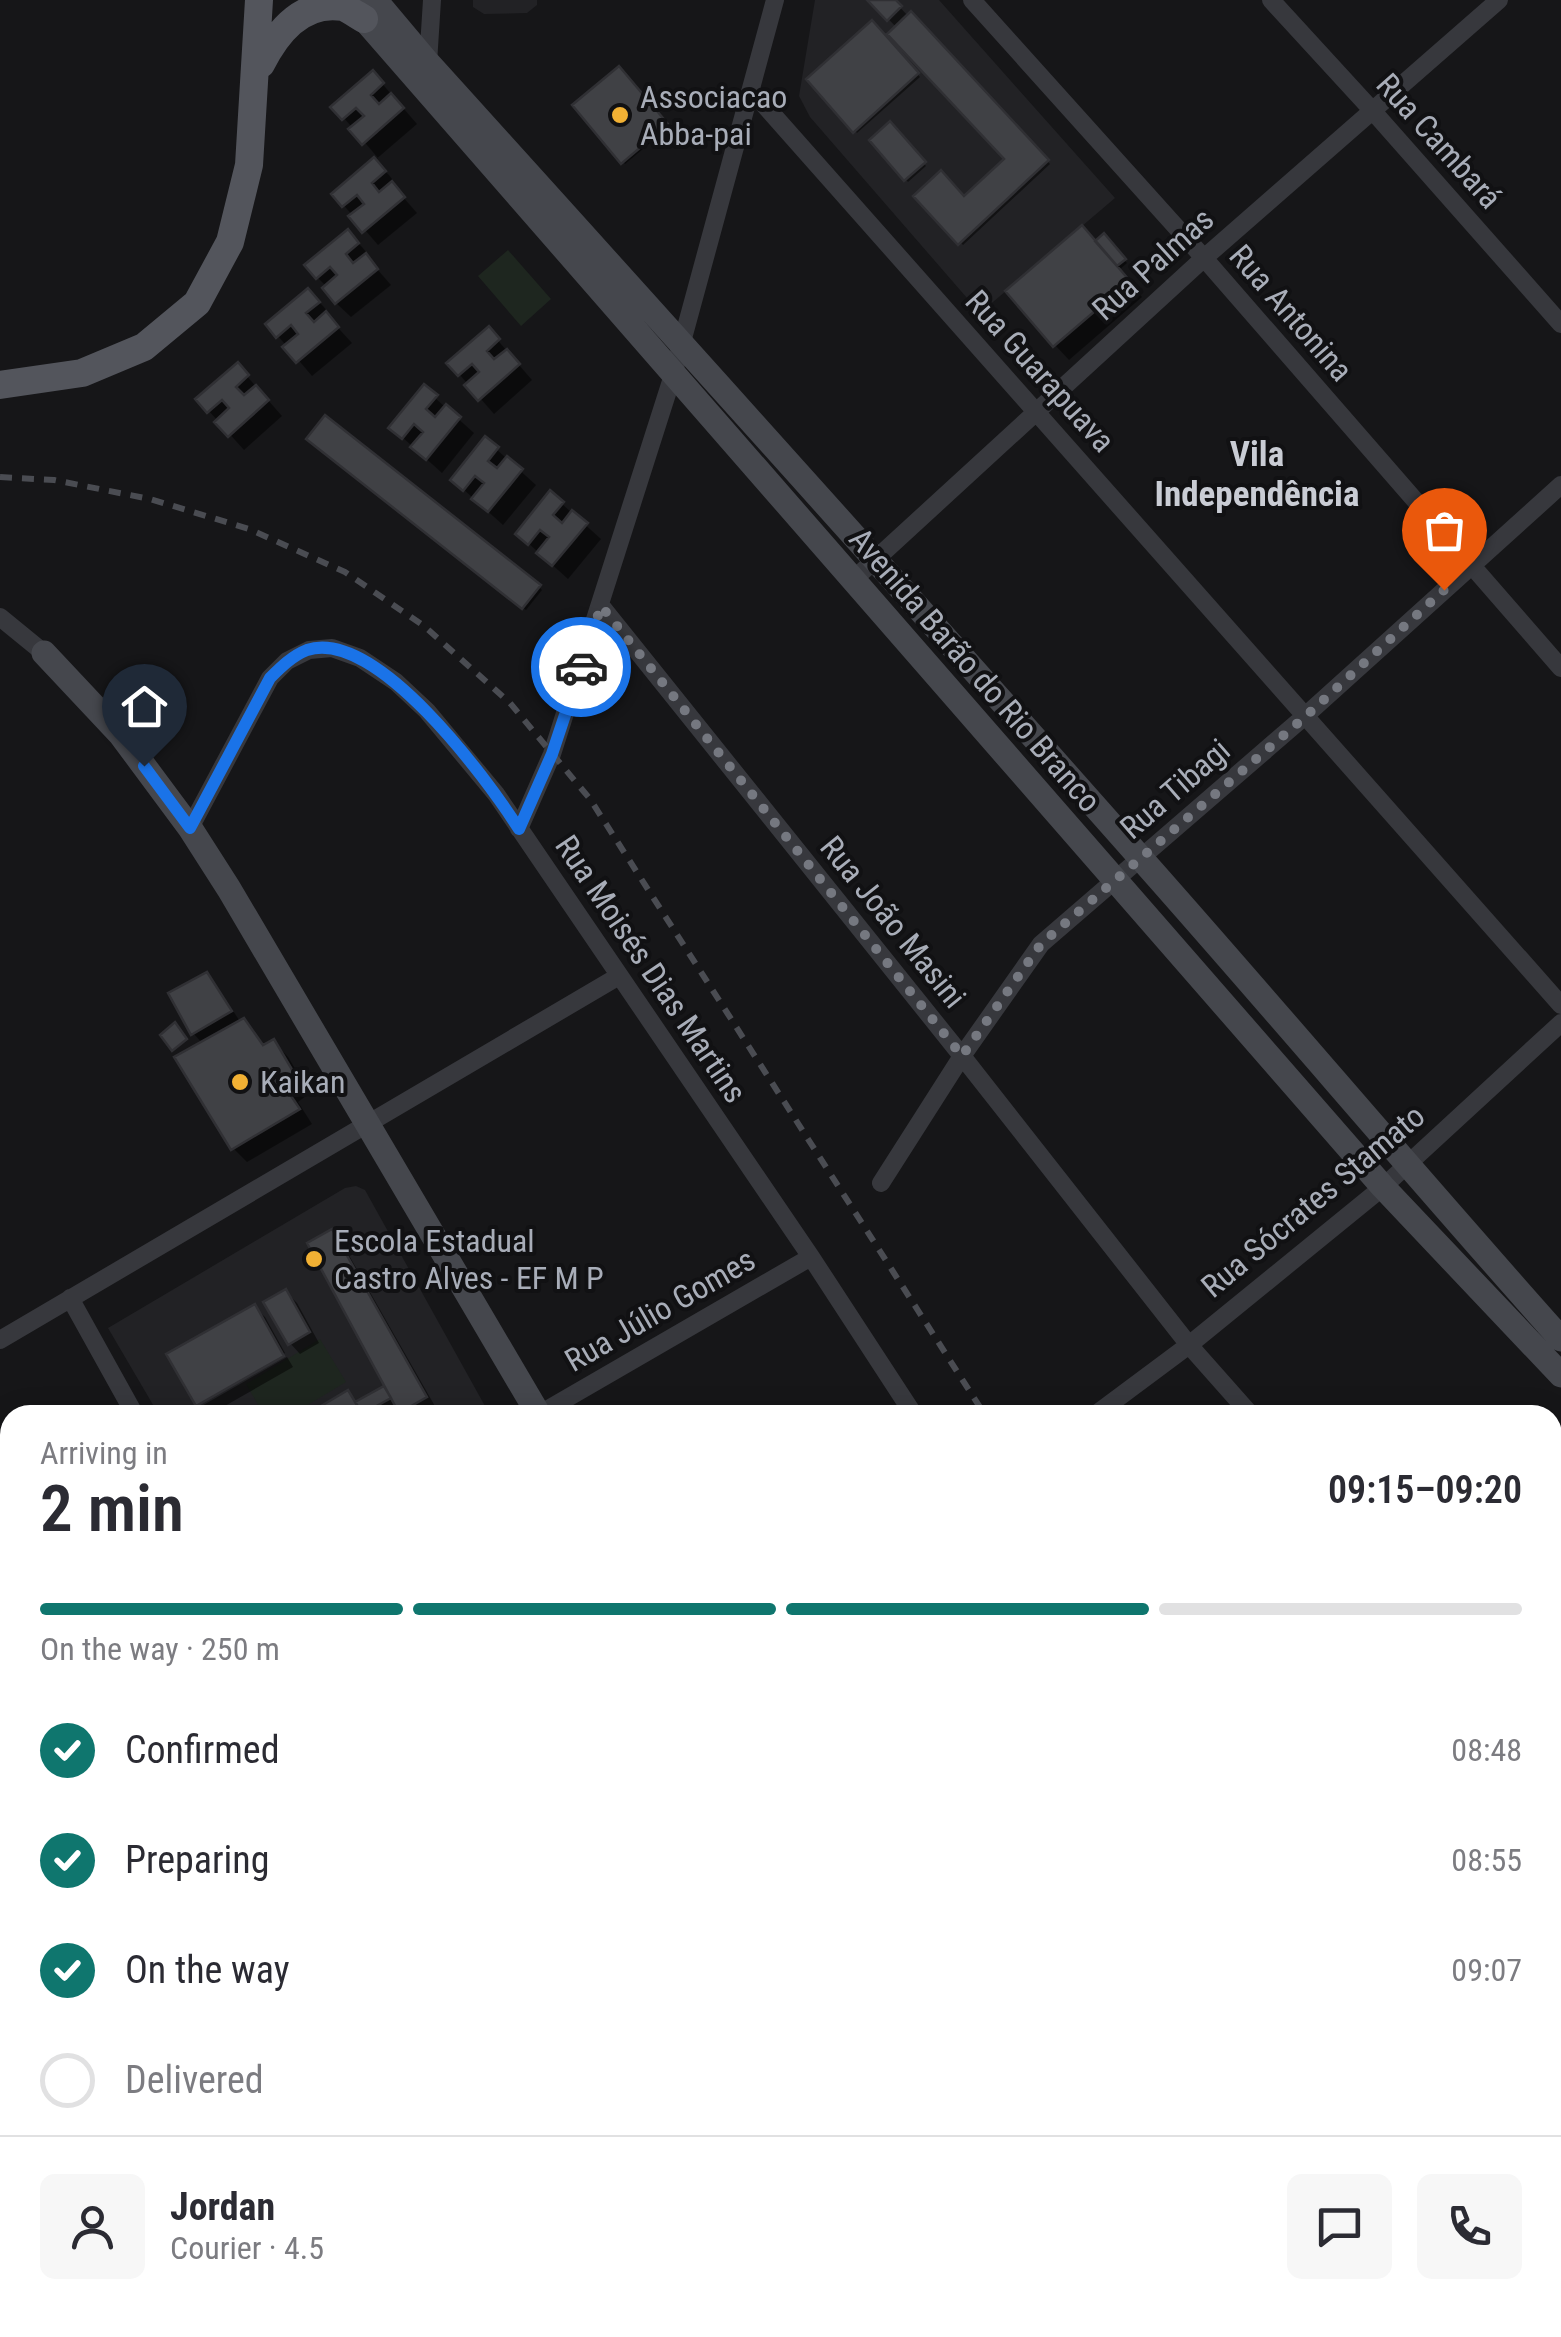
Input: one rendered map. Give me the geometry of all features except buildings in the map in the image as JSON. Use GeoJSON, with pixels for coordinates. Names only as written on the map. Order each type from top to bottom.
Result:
{"type":"FeatureCollection","features":[{"type":"Feature","properties":{"kind":"main road"},"geometry":{"type":"LineString","coordinates":[[0,385],[82,373],[144,347],[197,303],[230,242],[249,165],[259,0]]}},
{"type":"Feature","properties":{"kind":"main road"},"geometry":{"type":"LineString","coordinates":[[256,74],[275,36],[294,14],[325,3],[362,6]]}},
{"type":"Feature","properties":{"kind":"street"},"geometry":{"type":"LineString","coordinates":[[422,70],[432,0]]}},
{"type":"Feature","properties":{"kind":"street"},"geometry":{"type":"LineString","coordinates":[[519,829],[552,754],[673,375],[775,0]]}},
{"type":"Feature","properties":{"kind":"street","name":"Rua Antonina"},"geometry":{"type":"LineString","coordinates":[[972,0],[1204,258],[1561,668]]}},
{"type":"Feature","properties":{"kind":"street","name":"Rua Cambará"},"geometry":{"type":"LineString","coordinates":[[1271,0],[1561,324]]}},
{"type":"Feature","properties":{"kind":"street","name":"Rua Palmas"},"geometry":{"type":"LineString","coordinates":[[853,580],[1204,258],[1499,0]]}},
{"type":"Feature","properties":{"kind":"street","name":"Avenida Barão do Rio Branco"},"geometry":{"type":"LineString","coordinates":[[362,6],[560,227],[673,375],[1383,1187],[1561,1375]]}},
{"type":"Feature","properties":{"kind":"street","name":"Rua Guarapuava"},"geometry":{"type":"LineString","coordinates":[[752,90],[1561,1005]]}},
{"type":"Feature","properties":{"kind":"street","name":"Avenida Barão do Rio Branco"},"geometry":{"type":"LineString","coordinates":[[560,227],[681,342],[1561,1338]]}},
{"type":"Feature","properties":{"kind":"street","name":"Rua Tibagi"},"geometry":{"type":"LineString","coordinates":[[880,1183],[1041,944],[1306,716],[1561,485]]}},
{"type":"Feature","properties":{"kind":"street","name":"Rua João Masini"},"geometry":{"type":"LineString","coordinates":[[601,606],[1189,1345],[1242,1405]]}},
{"type":"Feature","properties":{"kind":"street"},"geometry":{"type":"LineString","coordinates":[[0,617],[44,653],[120,736],[190,828],[532,1405]]}},
{"type":"Feature","properties":{"kind":"street","name":"Rua Moisés Dias Martins"},"geometry":{"type":"LineString","coordinates":[[190,828],[270,678],[287,661],[309,650],[332,648],[360,658],[396,682],[427,711],[496,794],[907,1405]]}},
{"type":"Feature","properties":{"kind":"street"},"geometry":{"type":"LineString","coordinates":[[0,1340],[619,976]]}},
{"type":"Feature","properties":{"kind":"street","name":"Rua Sócrates Stamato"},"geometry":{"type":"LineString","coordinates":[[1109,1405],[1383,1187],[1561,1022]]}},
{"type":"Feature","properties":{"kind":"street","name":"Rua Júlio Gomes"},"geometry":{"type":"LineString","coordinates":[[555,1405],[811,1257]]}},
{"type":"Feature","properties":{"kind":"street"},"geometry":{"type":"LineString","coordinates":[[70,1298],[129,1405]]}},
{"type":"Feature","properties":{"kind":"shaded area"},"geometry":{"type":"Polygon","coordinates":[[[473,0],[537,0],[537,5],[527,13],[484,14],[473,7],[473,0]]]}},
{"type":"Feature","properties":{"kind":"shaded area"},"geometry":{"type":"Polygon","coordinates":[[[815,0],[939,0],[1115,198],[980,313],[810,117],[799,96],[815,0]]]}},
{"type":"Feature","properties":{"kind":"shaded area"},"geometry":{"type":"Polygon","coordinates":[[[508,250],[551,299],[521,326],[478,276],[508,250]]]}},
{"type":"Feature","properties":{"kind":"shaded area","name":"Escola Estadual Castro Alves - EF M P"},"geometry":{"type":"Polygon","coordinates":[[[356,1186],[365,1190],[484,1405],[153,1405],[108,1328],[345,1188],[356,1186]]]}},
{"type":"Feature","properties":{"kind":"shaded area"},"geometry":{"type":"Polygon","coordinates":[[[320,1339],[346,1382],[308,1405],[258,1405],[246,1384],[320,1339]]]}},
{"type":"Feature","properties":{"kind":"railway"},"geometry":{"type":"LineString","coordinates":[[0,477],[54,480],[150,499],[249,529],[345,572],[424,626],[510,703],[590,799],[979,1405]]}},
{"type":"Feature","properties":{"kind":"way so far"},"geometry":{"type":"LineString","coordinates":[[581,667],[601,606],[962,1056],[1041,944],[1306,716],[1444,590]]}},
{"type":"Feature","properties":{"kind":"place","name":"Associacao Abba-pai"},"geometry":{"type":"Point","coordinates":[620,115]}},
{"type":"Feature","properties":{"kind":"place","name":"Kaikan"},"geometry":{"type":"Point","coordinates":[240,1082]}},
{"type":"Feature","properties":{"kind":"place","name":"Escola Estadual Castro Alves - EF M P"},"geometry":{"type":"Point","coordinates":[314,1259]}},
{"type":"Feature","properties":{"kind":"district","name":"Vila Independência"},"geometry":{"type":"Point","coordinates":[1257,474]}},
{"type":"Feature","properties":{"kind":"route"},"geometry":{"type":"LineString","coordinates":[[144,766],[190,828],[270,678],[287,661],[309,650],[332,648],[360,658],[396,682],[427,711],[496,794],[519,829],[552,754],[581,667]]}}]}
